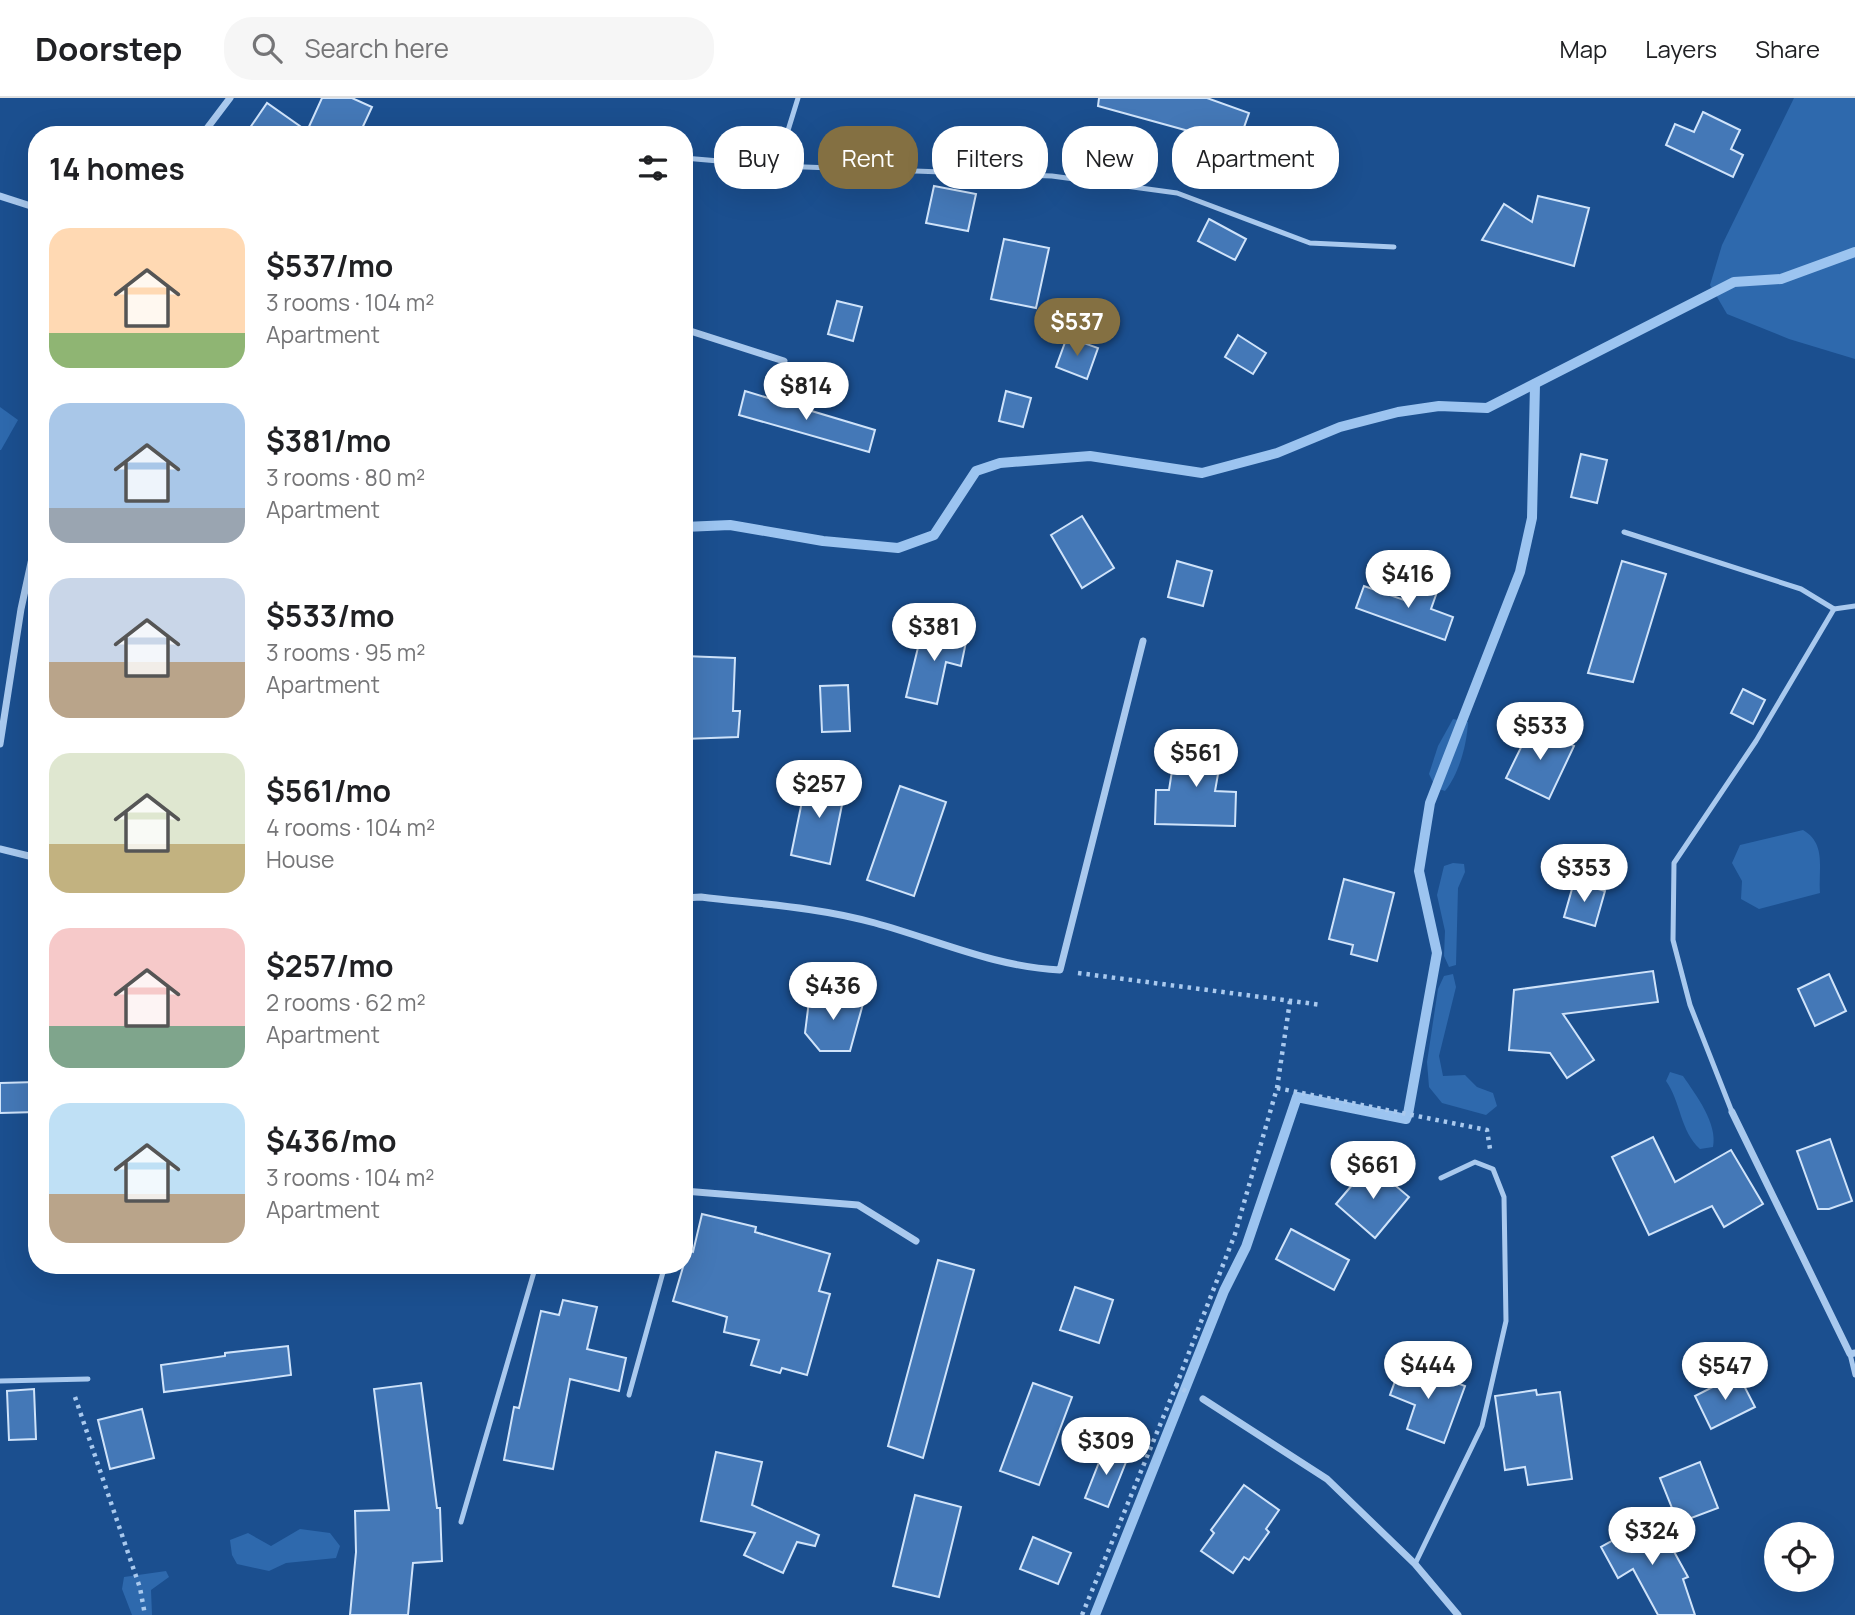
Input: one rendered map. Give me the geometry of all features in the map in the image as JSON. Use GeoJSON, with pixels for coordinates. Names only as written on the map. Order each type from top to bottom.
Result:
{"type":"FeatureCollection","features":[{"type":"Feature","properties":{"kind":"street"},"geometry":{"type":"LineString","coordinates":[[209,126],[230,98]]}},
{"type":"Feature","properties":{"kind":"street"},"geometry":{"type":"LineString","coordinates":[[0,196],[28,205]]}},
{"type":"Feature","properties":{"kind":"street"},"geometry":{"type":"LineString","coordinates":[[693,332],[784,361]]}},
{"type":"Feature","properties":{"kind":"street"},"geometry":{"type":"LineString","coordinates":[[0,744],[28,577]]}},
{"type":"Feature","properties":{"kind":"street"},"geometry":{"type":"LineString","coordinates":[[693,897],[827,912],[874,922],[1021,968],[1060,970],[1143,641]]}},
{"type":"Feature","properties":{"kind":"street"},"geometry":{"type":"LineString","coordinates":[[0,849],[28,856]]}},
{"type":"Feature","properties":{"kind":"street"},"geometry":{"type":"LineString","coordinates":[[1732,1112],[1853,1354]]}},
{"type":"Feature","properties":{"kind":"street"},"geometry":{"type":"LineString","coordinates":[[693,1193],[858,1205],[916,1241]]}},
{"type":"Feature","properties":{"kind":"street"},"geometry":{"type":"LineString","coordinates":[[1203,1399],[1327,1479],[1415,1564],[1458,1615]]}},
{"type":"Feature","properties":{"kind":"lane"},"geometry":{"type":"LineString","coordinates":[[789,126],[798,98]]}},
{"type":"Feature","properties":{"kind":"lane"},"geometry":{"type":"LineString","coordinates":[[693,159],[714,161]]}},
{"type":"Feature","properties":{"kind":"lane"},"geometry":{"type":"LineString","coordinates":[[804,167],[1052,176],[1177,193],[1310,243],[1394,247]]}},
{"type":"Feature","properties":{"kind":"lane"},"geometry":{"type":"LineString","coordinates":[[1623,532],[1801,589],[1834,609],[1855,606]]}},
{"type":"Feature","properties":{"kind":"lane"},"geometry":{"type":"LineString","coordinates":[[1732,1112],[1690,1005],[1673,940],[1674,863],[1756,741],[1834,609]]}},
{"type":"Feature","properties":{"kind":"lane"},"geometry":{"type":"LineString","coordinates":[[1415,1564],[1482,1426],[1506,1321],[1504,1197],[1493,1169],[1475,1162],[1441,1178]]}},
{"type":"Feature","properties":{"kind":"lane"},"geometry":{"type":"LineString","coordinates":[[461,1522],[533,1274]]}},
{"type":"Feature","properties":{"kind":"lane"},"geometry":{"type":"LineString","coordinates":[[629,1395],[662,1274]]}},
{"type":"Feature","properties":{"kind":"lane"},"geometry":{"type":"LineString","coordinates":[[1853,1354],[1855,1375]]}},
{"type":"Feature","properties":{"kind":"lane"},"geometry":{"type":"LineString","coordinates":[[0,1381],[88,1379]]}},
{"type":"Feature","properties":{"kind":"path"},"geometry":{"type":"LineString","coordinates":[[1060,970],[1322,1004]]}},
{"type":"Feature","properties":{"kind":"path"},"geometry":{"type":"LineString","coordinates":[[1082,1615],[1235,1234],[1277,1088],[1290,1001]]}},
{"type":"Feature","properties":{"kind":"path"},"geometry":{"type":"LineString","coordinates":[[1277,1088],[1487,1130],[1493,1169]]}},
{"type":"Feature","properties":{"kind":"path"},"geometry":{"type":"LineString","coordinates":[[73,1379],[75,1397],[136,1576],[145,1615]]}},
{"type":"Feature","properties":{"kind":"path"},"geometry":{"type":"LineString","coordinates":[[1176,1386],[1203,1399]]}},
{"type":"Feature","properties":{"kind":"shaded area"},"geometry":{"type":"Polygon","coordinates":[[[1794,98],[1855,98],[1855,359],[1789,339],[1727,314],[1710,285],[1722,245],[1794,98]]]}},
{"type":"Feature","properties":{"kind":"shaded area"},"geometry":{"type":"Polygon","coordinates":[[[0,407],[18,420],[1,450],[0,450],[0,407]]]}},
{"type":"Feature","properties":{"kind":"shaded area"},"geometry":{"type":"Polygon","coordinates":[[[1453,719],[1468,722],[1467,731],[1458,767],[1445,791],[1436,788],[1429,774],[1438,746],[1453,719]]]}},
{"type":"Feature","properties":{"kind":"shaded area"},"geometry":{"type":"Polygon","coordinates":[[[1803,830],[1811,836],[1818,850],[1820,893],[1759,909],[1741,899],[1742,881],[1732,863],[1740,845],[1803,830]]]}},
{"type":"Feature","properties":{"kind":"shaded area"},"geometry":{"type":"Polygon","coordinates":[[[1464,864],[1465,872],[1458,888],[1456,965],[1449,967],[1444,956],[1445,931],[1437,895],[1444,866],[1464,864]]]}},
{"type":"Feature","properties":{"kind":"shaded area"},"geometry":{"type":"Polygon","coordinates":[[[1453,974],[1456,987],[1439,1056],[1443,1076],[1465,1075],[1477,1087],[1493,1093],[1497,1106],[1486,1115],[1442,1103],[1429,1087],[1427,1062],[1438,989],[1444,976],[1453,974]]]}},
{"type":"Feature","properties":{"kind":"shaded area"},"geometry":{"type":"Polygon","coordinates":[[[1670,1072],[1683,1076],[1700,1101],[1712,1129],[1713,1147],[1700,1149],[1688,1134],[1666,1081],[1670,1072]]]}},
{"type":"Feature","properties":{"kind":"shaded area"},"geometry":{"type":"Polygon","coordinates":[[[300,1529],[330,1533],[340,1546],[336,1558],[286,1563],[269,1571],[237,1564],[232,1555],[230,1540],[248,1533],[271,1546],[300,1529]]]}},
{"type":"Feature","properties":{"kind":"shaded area"},"geometry":{"type":"Polygon","coordinates":[[[166,1571],[169,1577],[151,1590],[152,1615],[132,1615],[122,1589],[124,1577],[166,1571]]]}},
{"type":"Feature","properties":{"kind":"building"},"geometry":{"type":"Polygon","coordinates":[[[322,98],[352,98],[372,107],[363,126],[309,126],[322,98]]]}},
{"type":"Feature","properties":{"kind":"building"},"geometry":{"type":"Polygon","coordinates":[[[1099,98],[1207,98],[1249,113],[1244,126],[1172,126],[1098,106],[1099,98]]]}},
{"type":"Feature","properties":{"kind":"building"},"geometry":{"type":"Polygon","coordinates":[[[267,103],[300,126],[251,126],[267,103]]]}},
{"type":"Feature","properties":{"kind":"building"},"geometry":{"type":"Polygon","coordinates":[[[1703,112],[1740,130],[1731,149],[1743,155],[1733,177],[1666,145],[1675,124],[1694,132],[1703,112]]]}},
{"type":"Feature","properties":{"kind":"building"},"geometry":{"type":"Polygon","coordinates":[[[933,189],[976,194],[968,231],[926,223],[933,189]]]}},
{"type":"Feature","properties":{"kind":"building"},"geometry":{"type":"Polygon","coordinates":[[[1538,196],[1589,208],[1574,266],[1482,240],[1504,204],[1532,222],[1538,196]]]}},
{"type":"Feature","properties":{"kind":"building"},"geometry":{"type":"Polygon","coordinates":[[[1209,219],[1246,239],[1235,260],[1198,241],[1209,219]]]}},
{"type":"Feature","properties":{"kind":"building"},"geometry":{"type":"Polygon","coordinates":[[[1004,239],[1049,248],[1036,308],[991,299],[1004,239]]]}},
{"type":"Feature","properties":{"kind":"building"},"geometry":{"type":"Polygon","coordinates":[[[837,301],[862,307],[853,341],[828,334],[837,301]]]}},
{"type":"Feature","properties":{"kind":"building"},"geometry":{"type":"Polygon","coordinates":[[[1238,335],[1266,353],[1253,374],[1225,357],[1238,335]]]}},
{"type":"Feature","properties":{"kind":"building"},"geometry":{"type":"Polygon","coordinates":[[[1067,337],[1098,348],[1087,379],[1056,367],[1067,337]]]}},
{"type":"Feature","properties":{"kind":"building"},"geometry":{"type":"Polygon","coordinates":[[[745,391],[875,430],[869,452],[739,415],[745,391]]]}},
{"type":"Feature","properties":{"kind":"building"},"geometry":{"type":"Polygon","coordinates":[[[1006,391],[1031,398],[1023,427],[999,421],[1006,391]]]}},
{"type":"Feature","properties":{"kind":"building"},"geometry":{"type":"Polygon","coordinates":[[[1581,454],[1607,460],[1597,503],[1571,497],[1581,454]]]}},
{"type":"Feature","properties":{"kind":"building"},"geometry":{"type":"Polygon","coordinates":[[[1082,516],[1114,568],[1082,588],[1051,535],[1082,516]]]}},
{"type":"Feature","properties":{"kind":"building"},"geometry":{"type":"Polygon","coordinates":[[[1177,561],[1212,571],[1203,606],[1168,597],[1177,561]]]}},
{"type":"Feature","properties":{"kind":"building"},"geometry":{"type":"Polygon","coordinates":[[[1622,561],[1666,574],[1633,682],[1588,673],[1622,561]]]}},
{"type":"Feature","properties":{"kind":"building"},"geometry":{"type":"Polygon","coordinates":[[[1413,584],[1437,592],[1431,609],[1453,617],[1445,640],[1356,608],[1364,586],[1407,601],[1413,584]]]}},
{"type":"Feature","properties":{"kind":"building"},"geometry":{"type":"Polygon","coordinates":[[[923,627],[967,637],[961,666],[946,662],[937,704],[906,697],[923,627]]]}},
{"type":"Feature","properties":{"kind":"building"},"geometry":{"type":"Polygon","coordinates":[[[693,656],[735,658],[733,711],[740,711],[738,737],[693,739],[693,656]]]}},
{"type":"Feature","properties":{"kind":"building"},"geometry":{"type":"Polygon","coordinates":[[[848,685],[850,731],[822,732],[820,686],[848,685]]]}},
{"type":"Feature","properties":{"kind":"building"},"geometry":{"type":"Polygon","coordinates":[[[1743,689],[1765,700],[1753,724],[1731,713],[1743,689]]]}},
{"type":"Feature","properties":{"kind":"building"},"geometry":{"type":"Polygon","coordinates":[[[1532,725],[1574,746],[1549,799],[1506,778],[1532,725]]]}},
{"type":"Feature","properties":{"kind":"building"},"geometry":{"type":"Polygon","coordinates":[[[1177,739],[1223,746],[1215,791],[1236,792],[1235,826],[1155,824],[1156,790],[1169,790],[1177,739]]]}},
{"type":"Feature","properties":{"kind":"building"},"geometry":{"type":"Polygon","coordinates":[[[807,777],[846,785],[830,864],[791,855],[807,777]]]}},
{"type":"Feature","properties":{"kind":"building"},"geometry":{"type":"Polygon","coordinates":[[[900,786],[946,802],[914,896],[867,880],[900,786]]]}},
{"type":"Feature","properties":{"kind":"building"},"geometry":{"type":"Polygon","coordinates":[[[1344,879],[1394,893],[1377,961],[1351,954],[1353,945],[1329,939],[1344,879]]]}},
{"type":"Feature","properties":{"kind":"building"},"geometry":{"type":"Polygon","coordinates":[[[1574,882],[1605,891],[1595,926],[1564,917],[1574,882]]]}},
{"type":"Feature","properties":{"kind":"building"},"geometry":{"type":"Polygon","coordinates":[[[1653,971],[1658,1002],[1563,1014],[1594,1060],[1567,1078],[1550,1053],[1509,1050],[1514,990],[1653,971]]]}},
{"type":"Feature","properties":{"kind":"building"},"geometry":{"type":"Polygon","coordinates":[[[1829,974],[1846,1011],[1815,1026],[1798,989],[1829,974]]]}},
{"type":"Feature","properties":{"kind":"building"},"geometry":{"type":"Polygon","coordinates":[[[810,993],[864,1000],[850,1051],[820,1051],[805,1033],[810,993]]]}},
{"type":"Feature","properties":{"kind":"building"},"geometry":{"type":"Polygon","coordinates":[[[28,1082],[28,1112],[0,1113],[0,1083],[28,1082]]]}},
{"type":"Feature","properties":{"kind":"building"},"geometry":{"type":"Polygon","coordinates":[[[1653,1137],[1675,1182],[1731,1150],[1763,1204],[1724,1227],[1712,1206],[1649,1235],[1612,1157],[1653,1137]]]}},
{"type":"Feature","properties":{"kind":"building"},"geometry":{"type":"Polygon","coordinates":[[[1830,1139],[1852,1201],[1829,1209],[1818,1209],[1797,1151],[1830,1139]]]}},
{"type":"Feature","properties":{"kind":"building"},"geometry":{"type":"Polygon","coordinates":[[[1370,1164],[1409,1197],[1375,1238],[1336,1204],[1370,1164]]]}},
{"type":"Feature","properties":{"kind":"building"},"geometry":{"type":"Polygon","coordinates":[[[702,1214],[756,1227],[755,1232],[830,1254],[819,1291],[830,1294],[807,1375],[782,1368],[780,1373],[751,1365],[759,1340],[724,1332],[727,1317],[673,1301],[681,1274],[693,1274],[693,1252],[702,1214]]]}},
{"type":"Feature","properties":{"kind":"building"},"geometry":{"type":"Polygon","coordinates":[[[1291,1229],[1349,1260],[1334,1290],[1276,1259],[1291,1229]]]}},
{"type":"Feature","properties":{"kind":"building"},"geometry":{"type":"Polygon","coordinates":[[[938,1260],[974,1270],[923,1458],[888,1446],[938,1260]]]}},
{"type":"Feature","properties":{"kind":"building"},"geometry":{"type":"Polygon","coordinates":[[[1075,1287],[1113,1300],[1099,1343],[1060,1330],[1075,1287]]]}},
{"type":"Feature","properties":{"kind":"building"},"geometry":{"type":"Polygon","coordinates":[[[563,1300],[597,1307],[587,1349],[626,1358],[619,1391],[570,1379],[553,1469],[504,1460],[514,1407],[519,1408],[541,1311],[559,1315],[563,1300]]]}},
{"type":"Feature","properties":{"kind":"building"},"geometry":{"type":"Polygon","coordinates":[[[288,1346],[291,1375],[164,1392],[161,1365],[225,1356],[225,1353],[288,1346]]]}},
{"type":"Feature","properties":{"kind":"building"},"geometry":{"type":"Polygon","coordinates":[[[1402,1362],[1465,1386],[1444,1443],[1407,1429],[1415,1405],[1390,1395],[1402,1362]]]}},
{"type":"Feature","properties":{"kind":"building"},"geometry":{"type":"Polygon","coordinates":[[[1738,1374],[1755,1407],[1711,1429],[1695,1396],[1738,1374]]]}},
{"type":"Feature","properties":{"kind":"building"},"geometry":{"type":"Polygon","coordinates":[[[421,1383],[437,1508],[440,1508],[442,1561],[413,1563],[408,1615],[350,1615],[356,1552],[355,1511],[389,1510],[374,1389],[421,1383]]]}},
{"type":"Feature","properties":{"kind":"building"},"geometry":{"type":"Polygon","coordinates":[[[1033,1383],[1072,1397],[1039,1485],[1000,1471],[1033,1383]]]}},
{"type":"Feature","properties":{"kind":"building"},"geometry":{"type":"Polygon","coordinates":[[[34,1389],[36,1439],[9,1440],[7,1391],[34,1389]]]}},
{"type":"Feature","properties":{"kind":"building"},"geometry":{"type":"Polygon","coordinates":[[[1536,1390],[1537,1395],[1560,1392],[1572,1479],[1528,1485],[1525,1467],[1505,1470],[1495,1396],[1536,1390]]]}},
{"type":"Feature","properties":{"kind":"building"},"geometry":{"type":"Polygon","coordinates":[[[142,1409],[154,1458],[110,1469],[98,1420],[142,1409]]]}},
{"type":"Feature","properties":{"kind":"building"},"geometry":{"type":"Polygon","coordinates":[[[1105,1447],[1128,1457],[1108,1507],[1085,1498],[1105,1447]]]}},
{"type":"Feature","properties":{"kind":"building"},"geometry":{"type":"Polygon","coordinates":[[[716,1452],[762,1462],[752,1505],[819,1535],[815,1546],[797,1542],[783,1573],[744,1555],[755,1533],[701,1521],[716,1452]]]}},
{"type":"Feature","properties":{"kind":"building"},"geometry":{"type":"Polygon","coordinates":[[[1700,1462],[1718,1508],[1678,1523],[1660,1478],[1700,1462]]]}},
{"type":"Feature","properties":{"kind":"building"},"geometry":{"type":"Polygon","coordinates":[[[1244,1485],[1279,1510],[1266,1529],[1269,1532],[1249,1560],[1244,1557],[1233,1573],[1201,1551],[1214,1533],[1211,1530],[1244,1485]]]}},
{"type":"Feature","properties":{"kind":"building"},"geometry":{"type":"Polygon","coordinates":[[[915,1495],[961,1507],[939,1597],[893,1586],[915,1495]]]}},
{"type":"Feature","properties":{"kind":"building"},"geometry":{"type":"Polygon","coordinates":[[[1655,1517],[1688,1577],[1683,1579],[1695,1615],[1658,1615],[1633,1569],[1618,1578],[1601,1547],[1655,1517]]]}},
{"type":"Feature","properties":{"kind":"building"},"geometry":{"type":"Polygon","coordinates":[[[1033,1537],[1071,1553],[1058,1584],[1020,1569],[1033,1537]]]}},
{"type":"Feature","properties":{"kind":"waterway"},"geometry":{"type":"LineString","coordinates":[[693,527],[730,525],[823,541],[898,548],[934,535],[976,471],[1000,463],[1090,456],[1202,473],[1277,453],[1340,427],[1398,412],[1439,406],[1487,408],[1734,282],[1781,279],[1855,252]]}},
{"type":"Feature","properties":{"kind":"waterway"},"geometry":{"type":"LineString","coordinates":[[1095,1615],[1224,1291],[1246,1247],[1297,1097],[1406,1119],[1408,1114],[1437,953],[1419,871],[1430,803],[1520,572],[1532,518],[1535,384]]}}]}
